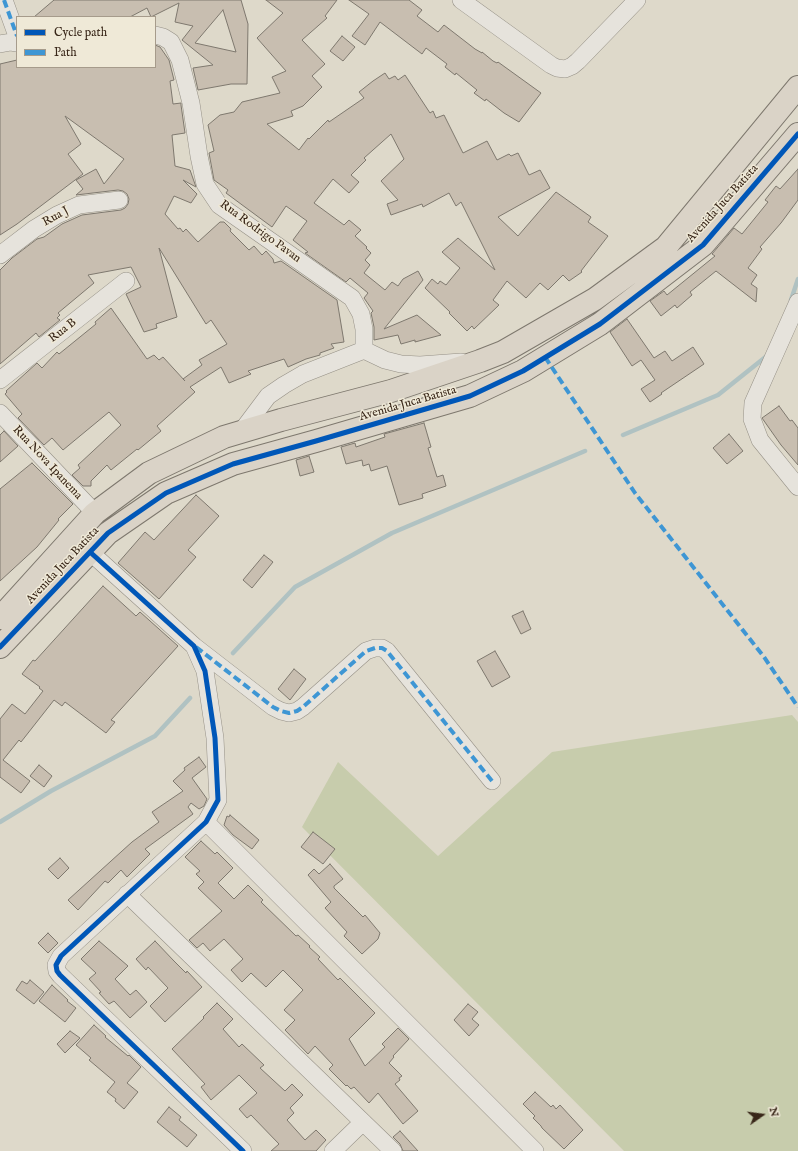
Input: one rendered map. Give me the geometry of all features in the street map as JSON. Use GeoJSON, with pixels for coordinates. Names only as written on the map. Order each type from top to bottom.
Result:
{"type":"FeatureCollection","features":[{"type":"Feature","properties":{"kind":"main road","name":"Avenida Juca Batista"},"geometry":{"type":"LineString","coordinates":[[0,618],[95,513],[149,473],[224,438],[241,432],[391,391],[480,361],[503,352],[596,299],[666,247],[798,87]]}},
{"type":"Feature","properties":{"kind":"main road","name":"Avenida Juca Batista"},"geometry":{"type":"LineString","coordinates":[[0,647],[108,533],[166,493],[233,464],[470,396],[523,371],[600,324],[703,245],[798,134]]}},
{"type":"Feature","properties":{"kind":"main road"},"geometry":{"type":"LineString","coordinates":[[470,396],[481,383],[483,377],[483,369],[480,361]]}},
{"type":"Feature","properties":{"kind":"main road"},"geometry":{"type":"LineString","coordinates":[[281,420],[287,426],[316,441]]}},
{"type":"Feature","properties":{"kind":"street"},"geometry":{"type":"LineString","coordinates":[[4,0],[16,33]]}},
{"type":"Feature","properties":{"kind":"street"},"geometry":{"type":"LineString","coordinates":[[461,0],[551,65],[557,68],[565,69],[578,61],[637,0]]}},
{"type":"Feature","properties":{"kind":"street","name":"Rua Rodrigo Pavan"},"geometry":{"type":"LineString","coordinates":[[156,35],[163,37],[171,42],[180,60],[191,104],[204,184],[219,204],[352,298],[361,314],[364,329],[364,350]]}},
{"type":"Feature","properties":{"kind":"street"},"geometry":{"type":"LineString","coordinates":[[0,44],[16,43]]}},
{"type":"Feature","properties":{"kind":"street","name":"Rua J"},"geometry":{"type":"LineString","coordinates":[[0,255],[34,229],[80,204],[120,200]]}},
{"type":"Feature","properties":{"kind":"street","name":"Rua B"},"geometry":{"type":"LineString","coordinates":[[0,380],[126,281]]}},
{"type":"Feature","properties":{"kind":"street"},"geometry":{"type":"LineString","coordinates":[[798,302],[753,403],[752,419],[760,440],[798,487]]}},
{"type":"Feature","properties":{"kind":"street"},"geometry":{"type":"LineString","coordinates":[[241,432],[268,396],[284,385],[303,374],[364,350],[385,360],[401,364],[420,365],[480,361]]}},
{"type":"Feature","properties":{"kind":"street"},"geometry":{"type":"LineString","coordinates":[[281,420],[275,407],[276,398],[284,385]]}},
{"type":"Feature","properties":{"kind":"street","name":"Rua Nova Ipanema"},"geometry":{"type":"LineString","coordinates":[[0,413],[95,513]]}},
{"type":"Feature","properties":{"kind":"street"},"geometry":{"type":"LineString","coordinates":[[90,552],[194,646],[281,711],[289,713],[297,711],[366,651],[375,648],[382,648],[492,781]]}},
{"type":"Feature","properties":{"kind":"street"},"geometry":{"type":"LineString","coordinates":[[194,646],[205,671],[215,738],[218,800],[206,822],[61,956],[56,965],[57,971],[60,975],[243,1151]]}},
{"type":"Feature","properties":{"kind":"street"},"geometry":{"type":"LineString","coordinates":[[206,822],[535,1151]]}},
{"type":"Feature","properties":{"kind":"street"},"geometry":{"type":"LineString","coordinates":[[127,894],[394,1151]]}},
{"type":"Feature","properties":{"kind":"street"},"geometry":{"type":"LineString","coordinates":[[333,1151],[363,1122]]}},
{"type":"Feature","properties":{"kind":"green space"},"geometry":{"type":"Polygon","coordinates":[[[792,715],[798,722],[798,1151],[624,1151],[302,827],[338,762],[438,856],[552,752],[792,715]]]}},
{"type":"Feature","properties":{"kind":"building"},"geometry":{"type":"Polygon","coordinates":[[[54,0],[241,0],[248,24],[247,84],[231,84],[198,90],[193,68],[213,65],[182,40],[193,26],[175,22],[179,3],[153,16],[151,16],[147,8],[132,16],[35,16],[54,0]],[[223,10],[195,43],[236,52],[223,10]]]}},
{"type":"Feature","properties":{"kind":"building"},"geometry":{"type":"Polygon","coordinates":[[[266,0],[337,0],[325,16],[327,18],[302,40],[325,64],[312,76],[322,87],[303,106],[291,111],[293,116],[267,124],[299,150],[308,138],[309,139],[328,120],[329,122],[364,98],[359,92],[373,81],[385,73],[389,79],[395,76],[398,80],[405,75],[430,113],[433,111],[436,118],[444,115],[463,153],[487,141],[497,160],[509,154],[511,156],[518,153],[529,175],[540,170],[550,188],[498,217],[518,236],[556,192],[591,217],[588,222],[608,236],[581,271],[582,272],[569,281],[563,275],[548,290],[540,283],[526,298],[507,281],[493,300],[499,305],[474,329],[472,326],[467,331],[425,288],[432,279],[438,284],[440,281],[446,285],[460,268],[442,252],[458,238],[495,270],[461,202],[456,206],[449,193],[423,207],[422,204],[391,215],[387,204],[398,200],[381,181],[404,159],[391,134],[364,158],[366,160],[351,175],[359,182],[349,193],[333,179],[314,203],[344,225],[349,220],[361,230],[355,236],[371,253],[365,260],[370,265],[364,273],[385,290],[392,282],[398,286],[403,279],[418,271],[423,280],[384,329],[417,315],[441,335],[401,344],[398,335],[374,340],[374,327],[371,313],[373,311],[364,298],[368,293],[350,278],[346,282],[305,253],[308,252],[293,240],[307,221],[286,206],[272,227],[226,193],[228,190],[214,180],[209,153],[214,151],[208,125],[220,115],[234,112],[242,102],[280,93],[272,77],[286,71],[257,38],[283,13],[266,0]]]}},
{"type":"Feature","properties":{"kind":"building"},"geometry":{"type":"Polygon","coordinates":[[[349,0],[409,0],[422,10],[417,16],[438,32],[444,25],[475,49],[482,52],[493,61],[498,62],[541,93],[519,122],[486,99],[485,101],[474,93],[477,90],[456,73],[455,75],[445,67],[447,64],[426,48],[422,54],[380,22],[365,45],[352,36],[369,14],[349,0]]]}},
{"type":"Feature","properties":{"kind":"building"},"geometry":{"type":"Polygon","coordinates":[[[342,36],[355,47],[343,61],[330,51],[342,36]]]}},
{"type":"Feature","properties":{"kind":"building"},"geometry":{"type":"Polygon","coordinates":[[[156,45],[160,47],[169,60],[174,80],[170,81],[173,104],[181,103],[185,133],[172,135],[175,166],[190,170],[196,187],[183,180],[197,194],[191,203],[174,196],[165,214],[178,229],[180,228],[183,232],[186,229],[198,242],[220,222],[224,222],[231,229],[230,231],[249,250],[254,246],[262,255],[266,251],[273,259],[274,263],[281,261],[337,300],[344,342],[331,344],[334,348],[288,367],[284,359],[248,371],[251,374],[229,383],[221,367],[190,387],[195,392],[157,426],[161,431],[111,470],[107,465],[91,481],[91,486],[83,486],[72,475],[80,468],[78,465],[121,425],[109,412],[63,450],[52,438],[44,445],[18,418],[22,414],[5,394],[7,392],[6,391],[37,363],[42,368],[57,352],[59,354],[96,324],[95,322],[111,308],[147,359],[154,355],[159,360],[163,357],[183,379],[202,365],[199,360],[227,344],[211,320],[206,324],[159,248],[177,317],[156,324],[157,328],[144,332],[126,294],[141,287],[131,267],[88,275],[94,283],[58,313],[60,315],[57,318],[60,320],[39,337],[36,333],[0,364],[0,270],[12,258],[37,239],[44,237],[62,224],[82,215],[121,210],[128,204],[129,199],[127,194],[118,190],[76,195],[83,189],[76,180],[96,169],[104,184],[124,159],[65,116],[81,144],[68,154],[83,174],[17,224],[0,235],[0,64],[16,60],[16,68],[156,68],[156,45]]]}},
{"type":"Feature","properties":{"kind":"building"},"geometry":{"type":"Polygon","coordinates":[[[798,169],[798,200],[781,223],[760,247],[762,249],[748,268],[757,275],[751,284],[757,288],[756,302],[716,271],[690,292],[692,295],[677,308],[675,305],[661,316],[650,301],[664,291],[667,295],[715,256],[712,254],[734,228],[742,234],[768,202],[765,200],[776,186],[780,189],[798,169]]]}},
{"type":"Feature","properties":{"kind":"building"},"geometry":{"type":"Polygon","coordinates":[[[627,319],[654,358],[665,351],[672,361],[693,347],[704,364],[650,402],[641,389],[655,380],[641,360],[632,366],[610,332],[627,319]]]}},
{"type":"Feature","properties":{"kind":"building"},"geometry":{"type":"Polygon","coordinates":[[[779,406],[790,421],[792,420],[798,428],[798,465],[781,445],[762,418],[779,406]]]}},
{"type":"Feature","properties":{"kind":"building"},"geometry":{"type":"Polygon","coordinates":[[[424,423],[431,447],[428,448],[437,477],[443,475],[446,486],[422,494],[423,498],[399,505],[387,466],[371,471],[369,464],[363,466],[362,460],[346,464],[341,447],[355,443],[356,447],[385,437],[384,434],[424,423]]]}},
{"type":"Feature","properties":{"kind":"building"},"geometry":{"type":"Polygon","coordinates":[[[4,431],[18,446],[0,462],[0,435],[4,431]]]}},
{"type":"Feature","properties":{"kind":"building"},"geometry":{"type":"Polygon","coordinates":[[[729,434],[743,451],[727,464],[713,448],[729,434]]]}},
{"type":"Feature","properties":{"kind":"building"},"geometry":{"type":"Polygon","coordinates":[[[309,456],[314,472],[300,476],[296,460],[309,456]]]}},
{"type":"Feature","properties":{"kind":"building"},"geometry":{"type":"Polygon","coordinates":[[[32,463],[73,504],[58,519],[59,520],[37,547],[0,581],[0,489],[32,463]]]}},
{"type":"Feature","properties":{"kind":"building"},"geometry":{"type":"Polygon","coordinates":[[[196,495],[219,516],[188,550],[196,557],[159,599],[118,563],[145,532],[154,540],[196,495]]]}},
{"type":"Feature","properties":{"kind":"building"},"geometry":{"type":"Polygon","coordinates":[[[264,555],[273,562],[252,588],[243,580],[264,555]]]}},
{"type":"Feature","properties":{"kind":"building"},"geometry":{"type":"Polygon","coordinates":[[[103,586],[136,616],[140,612],[178,646],[111,720],[115,722],[106,733],[65,702],[62,706],[54,700],[21,742],[19,740],[3,760],[30,781],[21,793],[0,777],[0,719],[12,704],[25,714],[43,691],[39,688],[40,687],[22,674],[33,660],[35,661],[103,586]]]}},
{"type":"Feature","properties":{"kind":"building"},"geometry":{"type":"Polygon","coordinates":[[[523,611],[531,629],[521,634],[512,616],[523,611]]]}},
{"type":"Feature","properties":{"kind":"building"},"geometry":{"type":"Polygon","coordinates":[[[495,651],[510,677],[492,687],[477,661],[495,651]]]}},
{"type":"Feature","properties":{"kind":"building"},"geometry":{"type":"Polygon","coordinates":[[[294,669],[306,679],[290,700],[278,689],[294,669]]]}},
{"type":"Feature","properties":{"kind":"building"},"geometry":{"type":"Polygon","coordinates":[[[199,757],[206,767],[192,778],[207,799],[204,806],[199,809],[191,803],[188,807],[193,814],[145,849],[150,854],[127,877],[121,870],[108,883],[105,881],[78,910],[68,900],[132,842],[159,822],[152,812],[183,791],[173,781],[185,770],[184,768],[199,757]]]}},
{"type":"Feature","properties":{"kind":"building"},"geometry":{"type":"Polygon","coordinates":[[[39,765],[52,776],[44,787],[30,776],[39,765]]]}},
{"type":"Feature","properties":{"kind":"building"},"geometry":{"type":"Polygon","coordinates":[[[230,815],[259,840],[252,849],[233,835],[224,825],[227,816],[229,817],[230,815]]]}},
{"type":"Feature","properties":{"kind":"building"},"geometry":{"type":"Polygon","coordinates":[[[313,832],[335,849],[323,864],[301,847],[313,832]]]}},
{"type":"Feature","properties":{"kind":"building"},"geometry":{"type":"Polygon","coordinates":[[[201,841],[215,854],[217,852],[233,868],[218,883],[234,899],[248,885],[263,900],[261,902],[296,936],[298,935],[310,946],[309,947],[320,957],[318,959],[338,980],[340,978],[375,1013],[349,1039],[365,1066],[385,1047],[382,1044],[398,1028],[409,1039],[393,1056],[394,1057],[389,1063],[402,1076],[395,1084],[418,1111],[403,1124],[378,1093],[369,1103],[354,1087],[351,1089],[347,1085],[346,1086],[329,1069],[333,1065],[315,1046],[308,1054],[285,1030],[295,1020],[284,1010],[303,990],[283,970],[266,987],[251,973],[242,982],[231,970],[243,959],[224,939],[210,951],[203,943],[197,948],[189,940],[222,911],[198,888],[204,882],[196,874],[200,871],[185,857],[201,841]]]}},
{"type":"Feature","properties":{"kind":"building"},"geometry":{"type":"Polygon","coordinates":[[[60,858],[69,868],[58,879],[48,869],[60,858]]]}},
{"type":"Feature","properties":{"kind":"building"},"geometry":{"type":"Polygon","coordinates":[[[330,864],[343,879],[334,886],[334,888],[363,917],[365,915],[380,933],[378,939],[362,954],[344,936],[347,932],[325,908],[331,902],[308,875],[314,869],[319,874],[330,864]]]}},
{"type":"Feature","properties":{"kind":"building"},"geometry":{"type":"Polygon","coordinates":[[[48,933],[58,943],[48,953],[38,943],[48,933]]]}},
{"type":"Feature","properties":{"kind":"building"},"geometry":{"type":"Polygon","coordinates":[[[99,941],[128,966],[115,979],[130,995],[136,990],[147,1002],[130,1018],[114,1001],[109,1004],[99,993],[101,992],[89,979],[96,973],[81,959],[99,941]]]}},
{"type":"Feature","properties":{"kind":"building"},"geometry":{"type":"Polygon","coordinates":[[[155,941],[202,987],[165,1022],[150,1006],[168,988],[148,967],[146,970],[136,959],[155,941]]]}},
{"type":"Feature","properties":{"kind":"building"},"geometry":{"type":"Polygon","coordinates":[[[30,980],[44,992],[34,1004],[16,990],[22,981],[27,984],[30,980]]]}},
{"type":"Feature","properties":{"kind":"building"},"geometry":{"type":"Polygon","coordinates":[[[52,985],[76,1008],[65,1022],[39,1001],[52,985]]]}},
{"type":"Feature","properties":{"kind":"building"},"geometry":{"type":"Polygon","coordinates":[[[217,1003],[233,1019],[223,1029],[239,1047],[242,1044],[264,1065],[260,1068],[285,1091],[292,1084],[303,1095],[290,1108],[294,1113],[287,1120],[305,1140],[316,1130],[326,1140],[316,1151],[271,1151],[279,1144],[251,1115],[247,1118],[239,1109],[257,1093],[239,1075],[211,1100],[201,1087],[205,1084],[172,1049],[217,1003]]]}},
{"type":"Feature","properties":{"kind":"building"},"geometry":{"type":"Polygon","coordinates":[[[468,1004],[478,1012],[472,1019],[479,1025],[469,1036],[454,1020],[468,1004]]]}},
{"type":"Feature","properties":{"kind":"building"},"geometry":{"type":"Polygon","coordinates":[[[94,1025],[106,1036],[105,1037],[128,1056],[129,1055],[141,1067],[127,1083],[138,1092],[124,1109],[115,1101],[116,1099],[107,1092],[115,1082],[89,1060],[91,1058],[76,1045],[94,1025]]]}},
{"type":"Feature","properties":{"kind":"building"},"geometry":{"type":"Polygon","coordinates":[[[70,1031],[80,1038],[65,1053],[57,1044],[70,1031]]]}},
{"type":"Feature","properties":{"kind":"building"},"geometry":{"type":"Polygon","coordinates":[[[535,1092],[551,1107],[553,1105],[556,1109],[560,1105],[583,1130],[564,1149],[542,1128],[533,1118],[535,1116],[523,1104],[535,1092]]]}},
{"type":"Feature","properties":{"kind":"building"},"geometry":{"type":"Polygon","coordinates":[[[169,1107],[181,1117],[179,1120],[197,1135],[187,1147],[157,1122],[169,1107]]]}},
{"type":"Feature","properties":{"kind":"building"},"geometry":{"type":"Polygon","coordinates":[[[400,1131],[418,1151],[403,1151],[400,1144],[393,1137],[400,1131]]]}},
{"type":"Feature","properties":{"kind":"waterway"},"geometry":{"type":"LineString","coordinates":[[791,300],[798,279]]}},
{"type":"Feature","properties":{"kind":"waterway"},"geometry":{"type":"LineString","coordinates":[[623,435],[718,395],[768,355]]}},
{"type":"Feature","properties":{"kind":"waterway"},"geometry":{"type":"LineString","coordinates":[[233,653],[295,587],[392,533],[585,451]]}},
{"type":"Feature","properties":{"kind":"waterway"},"geometry":{"type":"LineString","coordinates":[[0,822],[51,791],[155,736],[190,698]]}},
{"type":"Feature","properties":{"kind":"marked path"},"geometry":{"type":"LineString","coordinates":[[4,0],[16,33]]}},
{"type":"Feature","properties":{"kind":"marked path"},"geometry":{"type":"LineString","coordinates":[[545,357],[635,493],[764,657],[798,707]]}},
{"type":"Feature","properties":{"kind":"marked path"},"geometry":{"type":"LineString","coordinates":[[196,647],[273,707],[289,713],[297,711],[303,707],[366,651],[375,648],[382,648],[387,651],[492,781]]}},
{"type":"Feature","properties":{"kind":"cycle path"},"geometry":{"type":"LineString","coordinates":[[0,647],[108,533],[166,493],[233,464],[470,396],[523,371],[600,324],[703,245],[798,134]]}},
{"type":"Feature","properties":{"kind":"cycle path"},"geometry":{"type":"LineString","coordinates":[[90,552],[194,646],[205,671],[215,738],[218,800],[206,822],[61,956],[56,965],[57,971],[243,1151]]}}]}
